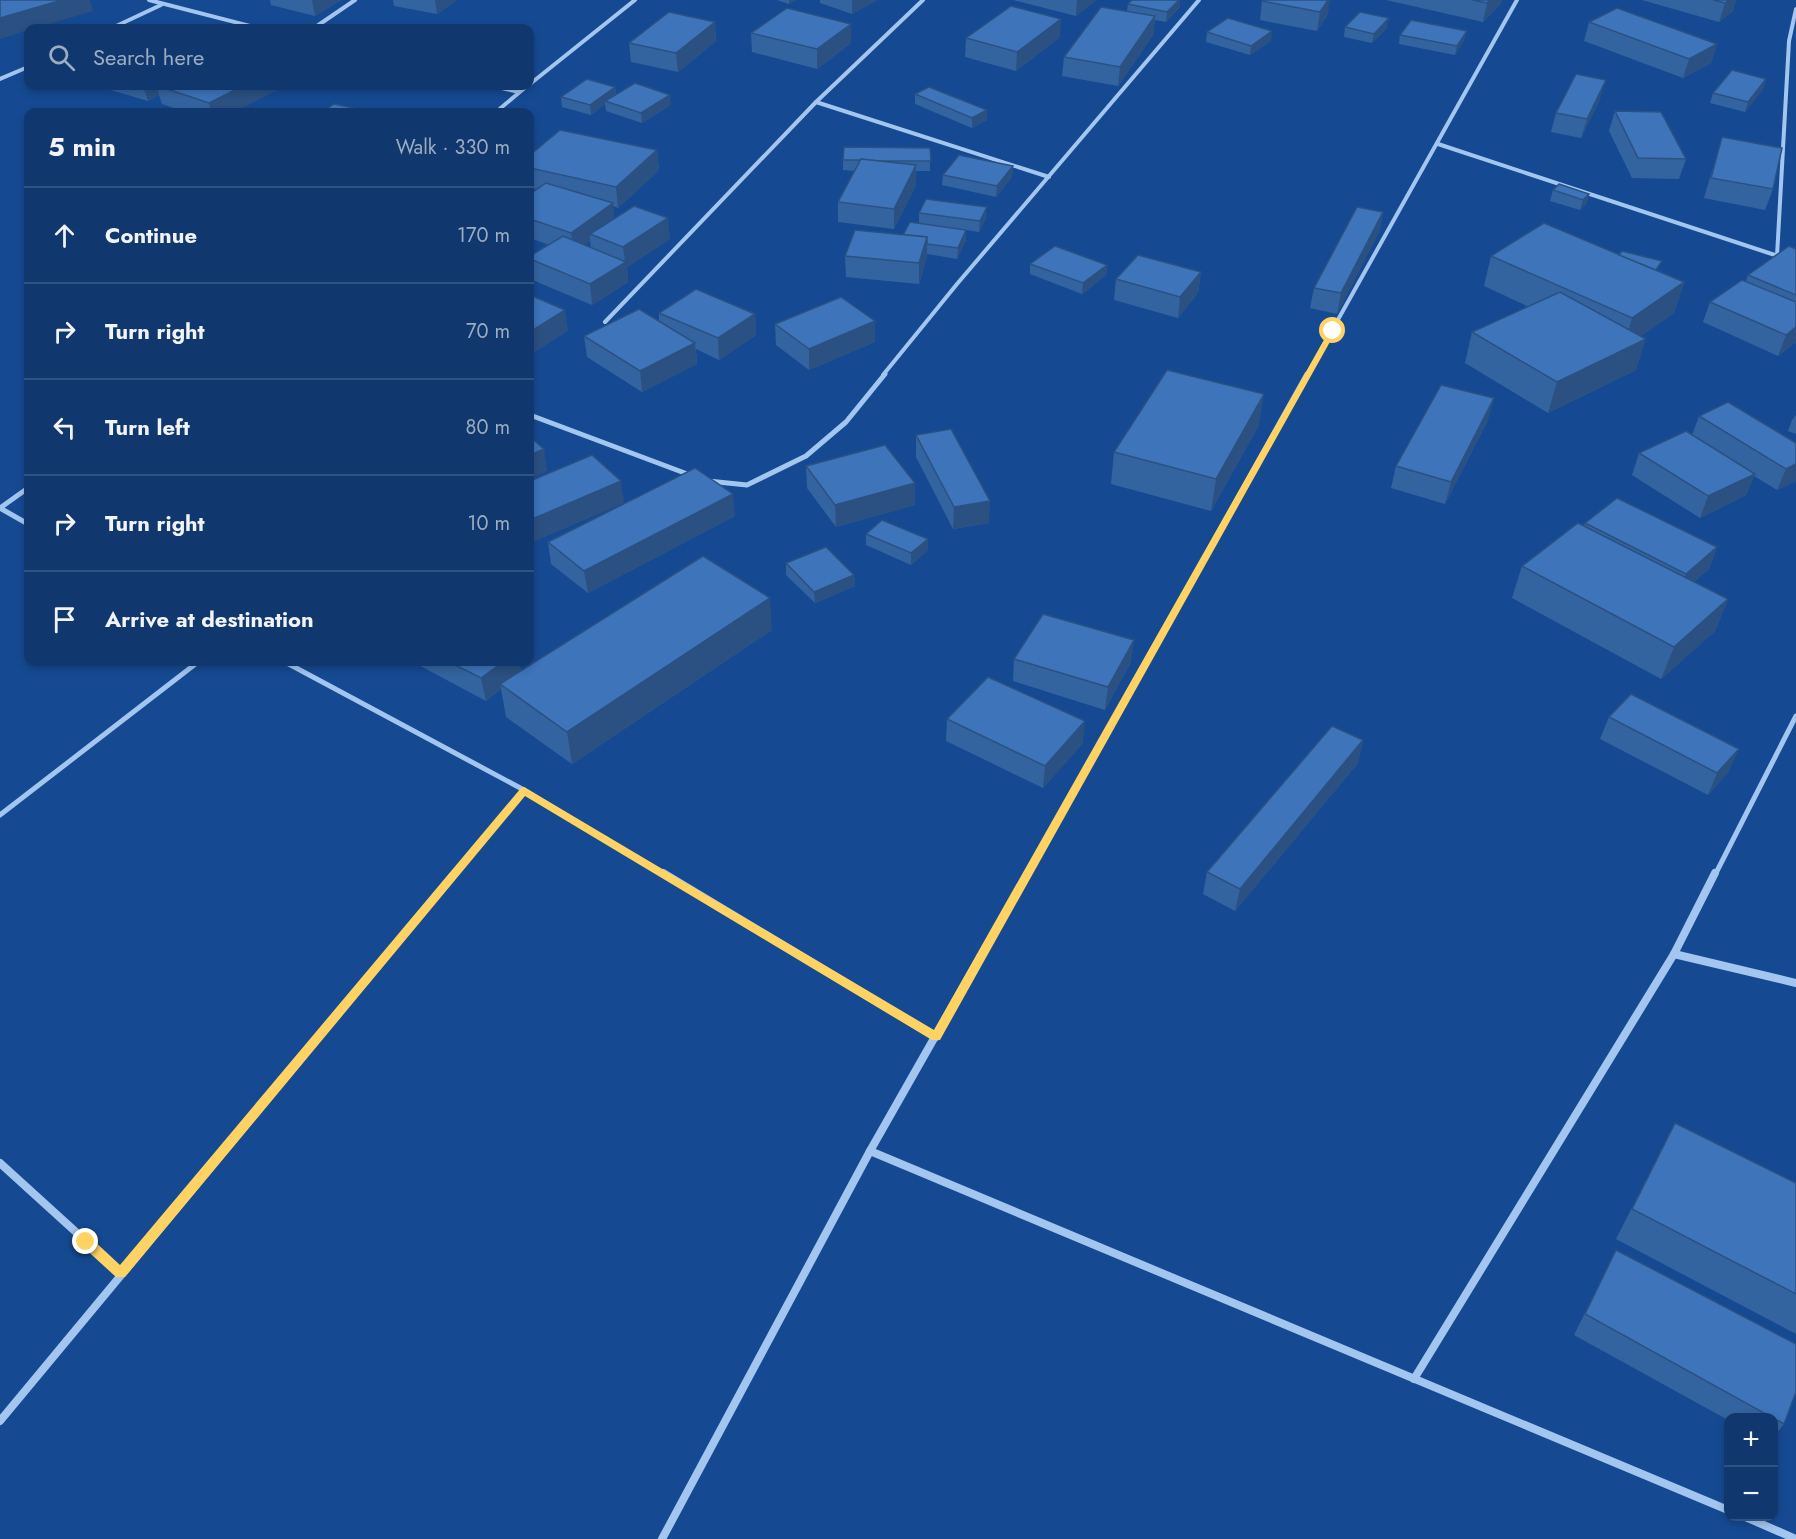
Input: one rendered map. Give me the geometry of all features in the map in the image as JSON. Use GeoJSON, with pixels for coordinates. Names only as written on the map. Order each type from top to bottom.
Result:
{"type":"FeatureCollection","features":[{"type":"Feature","properties":{"kind":"street"},"geometry":{"type":"LineString","coordinates":[[149,0],[161,5],[241,24]]}},
{"type":"Feature","properties":{"kind":"street"},"geometry":{"type":"LineString","coordinates":[[320,24],[355,0]]}},
{"type":"Feature","properties":{"kind":"street"},"geometry":{"type":"LineString","coordinates":[[534,80],[635,0]]}},
{"type":"Feature","properties":{"kind":"street"},"geometry":{"type":"LineString","coordinates":[[605,322],[816,102],[922,0]]}},
{"type":"Feature","properties":{"kind":"street"},"geometry":{"type":"LineString","coordinates":[[534,416],[707,481],[747,485],[806,456],[846,422],[957,284],[1199,0]]}},
{"type":"Feature","properties":{"kind":"street"},"geometry":{"type":"LineString","coordinates":[[662,1539],[870,1151],[1517,0]]}},
{"type":"Feature","properties":{"kind":"street"},"geometry":{"type":"LineString","coordinates":[[121,24],[161,5]]}},
{"type":"Feature","properties":{"kind":"street"},"geometry":{"type":"LineString","coordinates":[[1777,256],[1789,41],[1796,9]]}},
{"type":"Feature","properties":{"kind":"street"},"geometry":{"type":"LineString","coordinates":[[0,79],[24,69]]}},
{"type":"Feature","properties":{"kind":"street"},"geometry":{"type":"LineString","coordinates":[[1788,74],[1796,76]]}},
{"type":"Feature","properties":{"kind":"street"},"geometry":{"type":"LineString","coordinates":[[510,90],[519,92]]}},
{"type":"Feature","properties":{"kind":"street"},"geometry":{"type":"LineString","coordinates":[[501,108],[522,90]]}},
{"type":"Feature","properties":{"kind":"street"},"geometry":{"type":"LineString","coordinates":[[816,102],[1049,177]]}},
{"type":"Feature","properties":{"kind":"street"},"geometry":{"type":"LineString","coordinates":[[1437,144],[1796,262]]}},
{"type":"Feature","properties":{"kind":"street"},"geometry":{"type":"LineString","coordinates":[[24,491],[0,508],[24,522]]}},
{"type":"Feature","properties":{"kind":"street"},"geometry":{"type":"LineString","coordinates":[[0,815],[193,666]]}},
{"type":"Feature","properties":{"kind":"street"},"geometry":{"type":"LineString","coordinates":[[292,666],[524,790],[936,1037]]}},
{"type":"Feature","properties":{"kind":"street"},"geometry":{"type":"LineString","coordinates":[[1414,1379],[1674,954],[1796,716]]}},
{"type":"Feature","properties":{"kind":"street"},"geometry":{"type":"LineString","coordinates":[[0,1421],[524,790]]}},
{"type":"Feature","properties":{"kind":"street"},"geometry":{"type":"LineString","coordinates":[[1674,954],[1796,983]]}},
{"type":"Feature","properties":{"kind":"street"},"geometry":{"type":"LineString","coordinates":[[870,1151],[1724,1508]]}},
{"type":"Feature","properties":{"kind":"street"},"geometry":{"type":"LineString","coordinates":[[0,1163],[121,1273]]}},
{"type":"Feature","properties":{"kind":"street"},"geometry":{"type":"LineString","coordinates":[[1755,1521],[1796,1539]]}},
{"type":"Feature","properties":{"kind":"building"},"geometry":{"type":"Polygon","coordinates":[[[0,0],[62,0],[0,18],[0,0]]]}},
{"type":"Feature","properties":{"kind":"building"},"geometry":{"type":"Polygon","coordinates":[[[1132,0],[1179,0],[1167,12],[1128,4],[1132,0]]]}},
{"type":"Feature","properties":{"kind":"building"},"geometry":{"type":"Polygon","coordinates":[[[1263,0],[1328,0],[1320,12],[1263,0]]]}},
{"type":"Feature","properties":{"kind":"building"},"geometry":{"type":"Polygon","coordinates":[[[1472,0],[1490,0],[1487,3],[1472,0]]]}},
{"type":"Feature","properties":{"kind":"building"},"geometry":{"type":"Polygon","coordinates":[[[1713,0],[1729,0],[1725,3],[1713,0]]]}},
{"type":"Feature","properties":{"kind":"building"},"geometry":{"type":"Polygon","coordinates":[[[1011,6],[1061,19],[1017,52],[966,38],[1011,6]]]}},
{"type":"Feature","properties":{"kind":"building"},"geometry":{"type":"Polygon","coordinates":[[[1101,7],[1155,16],[1120,67],[1064,57],[1101,7]]]}},
{"type":"Feature","properties":{"kind":"building"},"geometry":{"type":"Polygon","coordinates":[[[787,8],[851,24],[817,49],[751,33],[787,8]]]}},
{"type":"Feature","properties":{"kind":"building"},"geometry":{"type":"Polygon","coordinates":[[[1617,8],[1717,44],[1689,59],[1589,22],[1617,8]]]}},
{"type":"Feature","properties":{"kind":"building"},"geometry":{"type":"Polygon","coordinates":[[[669,12],[715,22],[676,53],[629,43],[669,12]]]}},
{"type":"Feature","properties":{"kind":"building"},"geometry":{"type":"Polygon","coordinates":[[[1360,12],[1389,18],[1374,34],[1345,27],[1360,12]]]}},
{"type":"Feature","properties":{"kind":"building"},"geometry":{"type":"Polygon","coordinates":[[[1228,18],[1272,31],[1251,46],[1207,32],[1228,18]]]}},
{"type":"Feature","properties":{"kind":"building"},"geometry":{"type":"Polygon","coordinates":[[[1411,20],[1467,31],[1457,46],[1400,35],[1411,20]]]}},
{"type":"Feature","properties":{"kind":"building"},"geometry":{"type":"Polygon","coordinates":[[[1732,70],[1766,79],[1748,102],[1713,93],[1732,70]]]}},
{"type":"Feature","properties":{"kind":"building"},"geometry":{"type":"Polygon","coordinates":[[[1576,74],[1606,80],[1587,119],[1556,113],[1576,74]]]}},
{"type":"Feature","properties":{"kind":"building"},"geometry":{"type":"Polygon","coordinates":[[[587,79],[615,87],[590,105],[561,97],[587,79]]]}},
{"type":"Feature","properties":{"kind":"building"},"geometry":{"type":"Polygon","coordinates":[[[635,83],[670,95],[641,113],[605,101],[635,83]]]}},
{"type":"Feature","properties":{"kind":"building"},"geometry":{"type":"Polygon","coordinates":[[[929,87],[987,110],[972,118],[915,94],[929,87]]]}},
{"type":"Feature","properties":{"kind":"building"},"geometry":{"type":"Polygon","coordinates":[[[170,90],[235,90],[209,103],[170,90]]]}},
{"type":"Feature","properties":{"kind":"building"},"geometry":{"type":"Polygon","coordinates":[[[334,104],[354,108],[328,108],[334,104]]]}},
{"type":"Feature","properties":{"kind":"building"},"geometry":{"type":"Polygon","coordinates":[[[1615,111],[1661,112],[1686,159],[1638,158],[1615,111]]]}},
{"type":"Feature","properties":{"kind":"building"},"geometry":{"type":"Polygon","coordinates":[[[560,130],[657,150],[616,187],[534,169],[534,152],[560,130]]]}},
{"type":"Feature","properties":{"kind":"building"},"geometry":{"type":"Polygon","coordinates":[[[1722,137],[1782,148],[1773,189],[1711,178],[1722,137]]]}},
{"type":"Feature","properties":{"kind":"building"},"geometry":{"type":"Polygon","coordinates":[[[844,147],[930,148],[931,161],[843,160],[844,147]]]}},
{"type":"Feature","properties":{"kind":"building"},"geometry":{"type":"Polygon","coordinates":[[[959,155],[1013,166],[997,186],[943,175],[959,155]]]}},
{"type":"Feature","properties":{"kind":"building"},"geometry":{"type":"Polygon","coordinates":[[[861,159],[916,165],[894,209],[838,202],[861,159]]]}},
{"type":"Feature","properties":{"kind":"building"},"geometry":{"type":"Polygon","coordinates":[[[546,183],[613,203],[571,233],[534,220],[534,191],[546,183]]]}},
{"type":"Feature","properties":{"kind":"building"},"geometry":{"type":"Polygon","coordinates":[[[1559,184],[1589,194],[1583,200],[1553,190],[1559,184]]]}},
{"type":"Feature","properties":{"kind":"building"},"geometry":{"type":"Polygon","coordinates":[[[926,199],[987,207],[980,221],[919,213],[926,199]]]}},
{"type":"Feature","properties":{"kind":"building"},"geometry":{"type":"Polygon","coordinates":[[[634,206],[668,218],[623,247],[590,234],[634,206]]]}},
{"type":"Feature","properties":{"kind":"building"},"geometry":{"type":"Polygon","coordinates":[[[1357,207],[1383,212],[1341,293],[1314,288],[1357,207]]]}},
{"type":"Feature","properties":{"kind":"building"},"geometry":{"type":"Polygon","coordinates":[[[910,222],[966,230],[958,248],[927,244],[927,237],[903,235],[910,222]]]}},
{"type":"Feature","properties":{"kind":"building"},"geometry":{"type":"Polygon","coordinates":[[[1544,223],[1684,282],[1632,318],[1491,256],[1544,223]]]}},
{"type":"Feature","properties":{"kind":"building"},"geometry":{"type":"Polygon","coordinates":[[[855,230],[927,237],[919,263],[845,256],[855,230]]]}},
{"type":"Feature","properties":{"kind":"building"},"geometry":{"type":"Polygon","coordinates":[[[563,236],[626,262],[590,284],[534,261],[534,254],[563,236]]]}},
{"type":"Feature","properties":{"kind":"building"},"geometry":{"type":"Polygon","coordinates":[[[1055,246],[1107,265],[1083,283],[1030,264],[1055,246]]]}},
{"type":"Feature","properties":{"kind":"building"},"geometry":{"type":"Polygon","coordinates":[[[1789,246],[1796,249],[1796,295],[1748,275],[1789,246]]]}},
{"type":"Feature","properties":{"kind":"building"},"geometry":{"type":"Polygon","coordinates":[[[1622,251],[1662,261],[1656,270],[1619,255],[1622,251]]]}},
{"type":"Feature","properties":{"kind":"building"},"geometry":{"type":"Polygon","coordinates":[[[1138,255],[1201,272],[1180,297],[1116,279],[1138,255]]]}},
{"type":"Feature","properties":{"kind":"building"},"geometry":{"type":"Polygon","coordinates":[[[1742,280],[1796,302],[1796,327],[1786,335],[1710,302],[1742,280]]]}},
{"type":"Feature","properties":{"kind":"building"},"geometry":{"type":"Polygon","coordinates":[[[696,289],[755,314],[718,338],[659,313],[696,289]]]}},
{"type":"Feature","properties":{"kind":"building"},"geometry":{"type":"Polygon","coordinates":[[[1560,292],[1646,339],[1557,382],[1472,332],[1560,292]]]}},
{"type":"Feature","properties":{"kind":"building"},"geometry":{"type":"Polygon","coordinates":[[[534,297],[565,310],[534,329],[534,297]]]}},
{"type":"Feature","properties":{"kind":"building"},"geometry":{"type":"Polygon","coordinates":[[[841,297],[875,321],[809,349],[775,324],[841,297]]]}},
{"type":"Feature","properties":{"kind":"building"},"geometry":{"type":"Polygon","coordinates":[[[639,309],[695,343],[640,371],[584,336],[639,309]]]}},
{"type":"Feature","properties":{"kind":"building"},"geometry":{"type":"Polygon","coordinates":[[[1167,370],[1264,394],[1216,479],[1114,452],[1167,370]]]}},
{"type":"Feature","properties":{"kind":"building"},"geometry":{"type":"Polygon","coordinates":[[[1441,385],[1494,398],[1451,482],[1396,466],[1441,385]]]}},
{"type":"Feature","properties":{"kind":"building"},"geometry":{"type":"Polygon","coordinates":[[[1728,402],[1796,443],[1796,464],[1786,469],[1699,416],[1728,402]]]}},
{"type":"Feature","properties":{"kind":"building"},"geometry":{"type":"Polygon","coordinates":[[[951,429],[990,501],[954,507],[916,435],[951,429]]]}},
{"type":"Feature","properties":{"kind":"building"},"geometry":{"type":"Polygon","coordinates":[[[1686,431],[1755,474],[1708,496],[1639,453],[1686,431]]]}},
{"type":"Feature","properties":{"kind":"building"},"geometry":{"type":"Polygon","coordinates":[[[534,440],[544,449],[534,453],[534,440]]]}},
{"type":"Feature","properties":{"kind":"building"},"geometry":{"type":"Polygon","coordinates":[[[885,445],[915,483],[835,505],[806,466],[885,445]]]}},
{"type":"Feature","properties":{"kind":"building"},"geometry":{"type":"Polygon","coordinates":[[[592,455],[621,481],[534,518],[534,479],[592,455]]]}},
{"type":"Feature","properties":{"kind":"building"},"geometry":{"type":"Polygon","coordinates":[[[695,468],[733,494],[584,571],[548,542],[695,468]]]}},
{"type":"Feature","properties":{"kind":"building"},"geometry":{"type":"Polygon","coordinates":[[[1617,498],[1717,547],[1686,574],[1585,523],[1617,498]]]}},
{"type":"Feature","properties":{"kind":"building"},"geometry":{"type":"Polygon","coordinates":[[[882,520],[928,539],[911,553],[866,534],[882,520]]]}},
{"type":"Feature","properties":{"kind":"building"},"geometry":{"type":"Polygon","coordinates":[[[1578,523],[1728,599],[1674,647],[1522,566],[1578,523]]]}},
{"type":"Feature","properties":{"kind":"building"},"geometry":{"type":"Polygon","coordinates":[[[826,547],[854,575],[814,592],[786,563],[826,547]]]}},
{"type":"Feature","properties":{"kind":"building"},"geometry":{"type":"Polygon","coordinates":[[[703,556],[770,598],[567,732],[500,684],[529,666],[534,666],[534,663],[703,556]]]}},
{"type":"Feature","properties":{"kind":"building"},"geometry":{"type":"Polygon","coordinates":[[[1043,614],[1134,640],[1108,687],[1014,659],[1043,614]]]}},
{"type":"Feature","properties":{"kind":"building"},"geometry":{"type":"Polygon","coordinates":[[[457,666],[498,666],[481,678],[457,666]]]}},
{"type":"Feature","properties":{"kind":"building"},"geometry":{"type":"Polygon","coordinates":[[[988,677],[1085,721],[1045,766],[947,719],[988,677]]]}},
{"type":"Feature","properties":{"kind":"building"},"geometry":{"type":"Polygon","coordinates":[[[1631,694],[1739,749],[1717,773],[1609,717],[1631,694]]]}},
{"type":"Feature","properties":{"kind":"building"},"geometry":{"type":"Polygon","coordinates":[[[1332,726],[1363,740],[1240,889],[1207,872],[1332,726]]]}},
{"type":"Feature","properties":{"kind":"building"},"geometry":{"type":"Polygon","coordinates":[[[1675,1123],[1796,1183],[1796,1294],[1632,1209],[1675,1123]]]}},
{"type":"Feature","properties":{"kind":"building"},"geometry":{"type":"Polygon","coordinates":[[[1616,1250],[1796,1344],[1796,1392],[1784,1424],[1778,1421],[1778,1413],[1764,1413],[1585,1314],[1616,1250]]]}},
{"type":"Feature","properties":{"kind":"route"},"geometry":{"type":"LineString","coordinates":[[86,1242],[121,1273],[524,790],[936,1037],[1333,331]]}}]}
